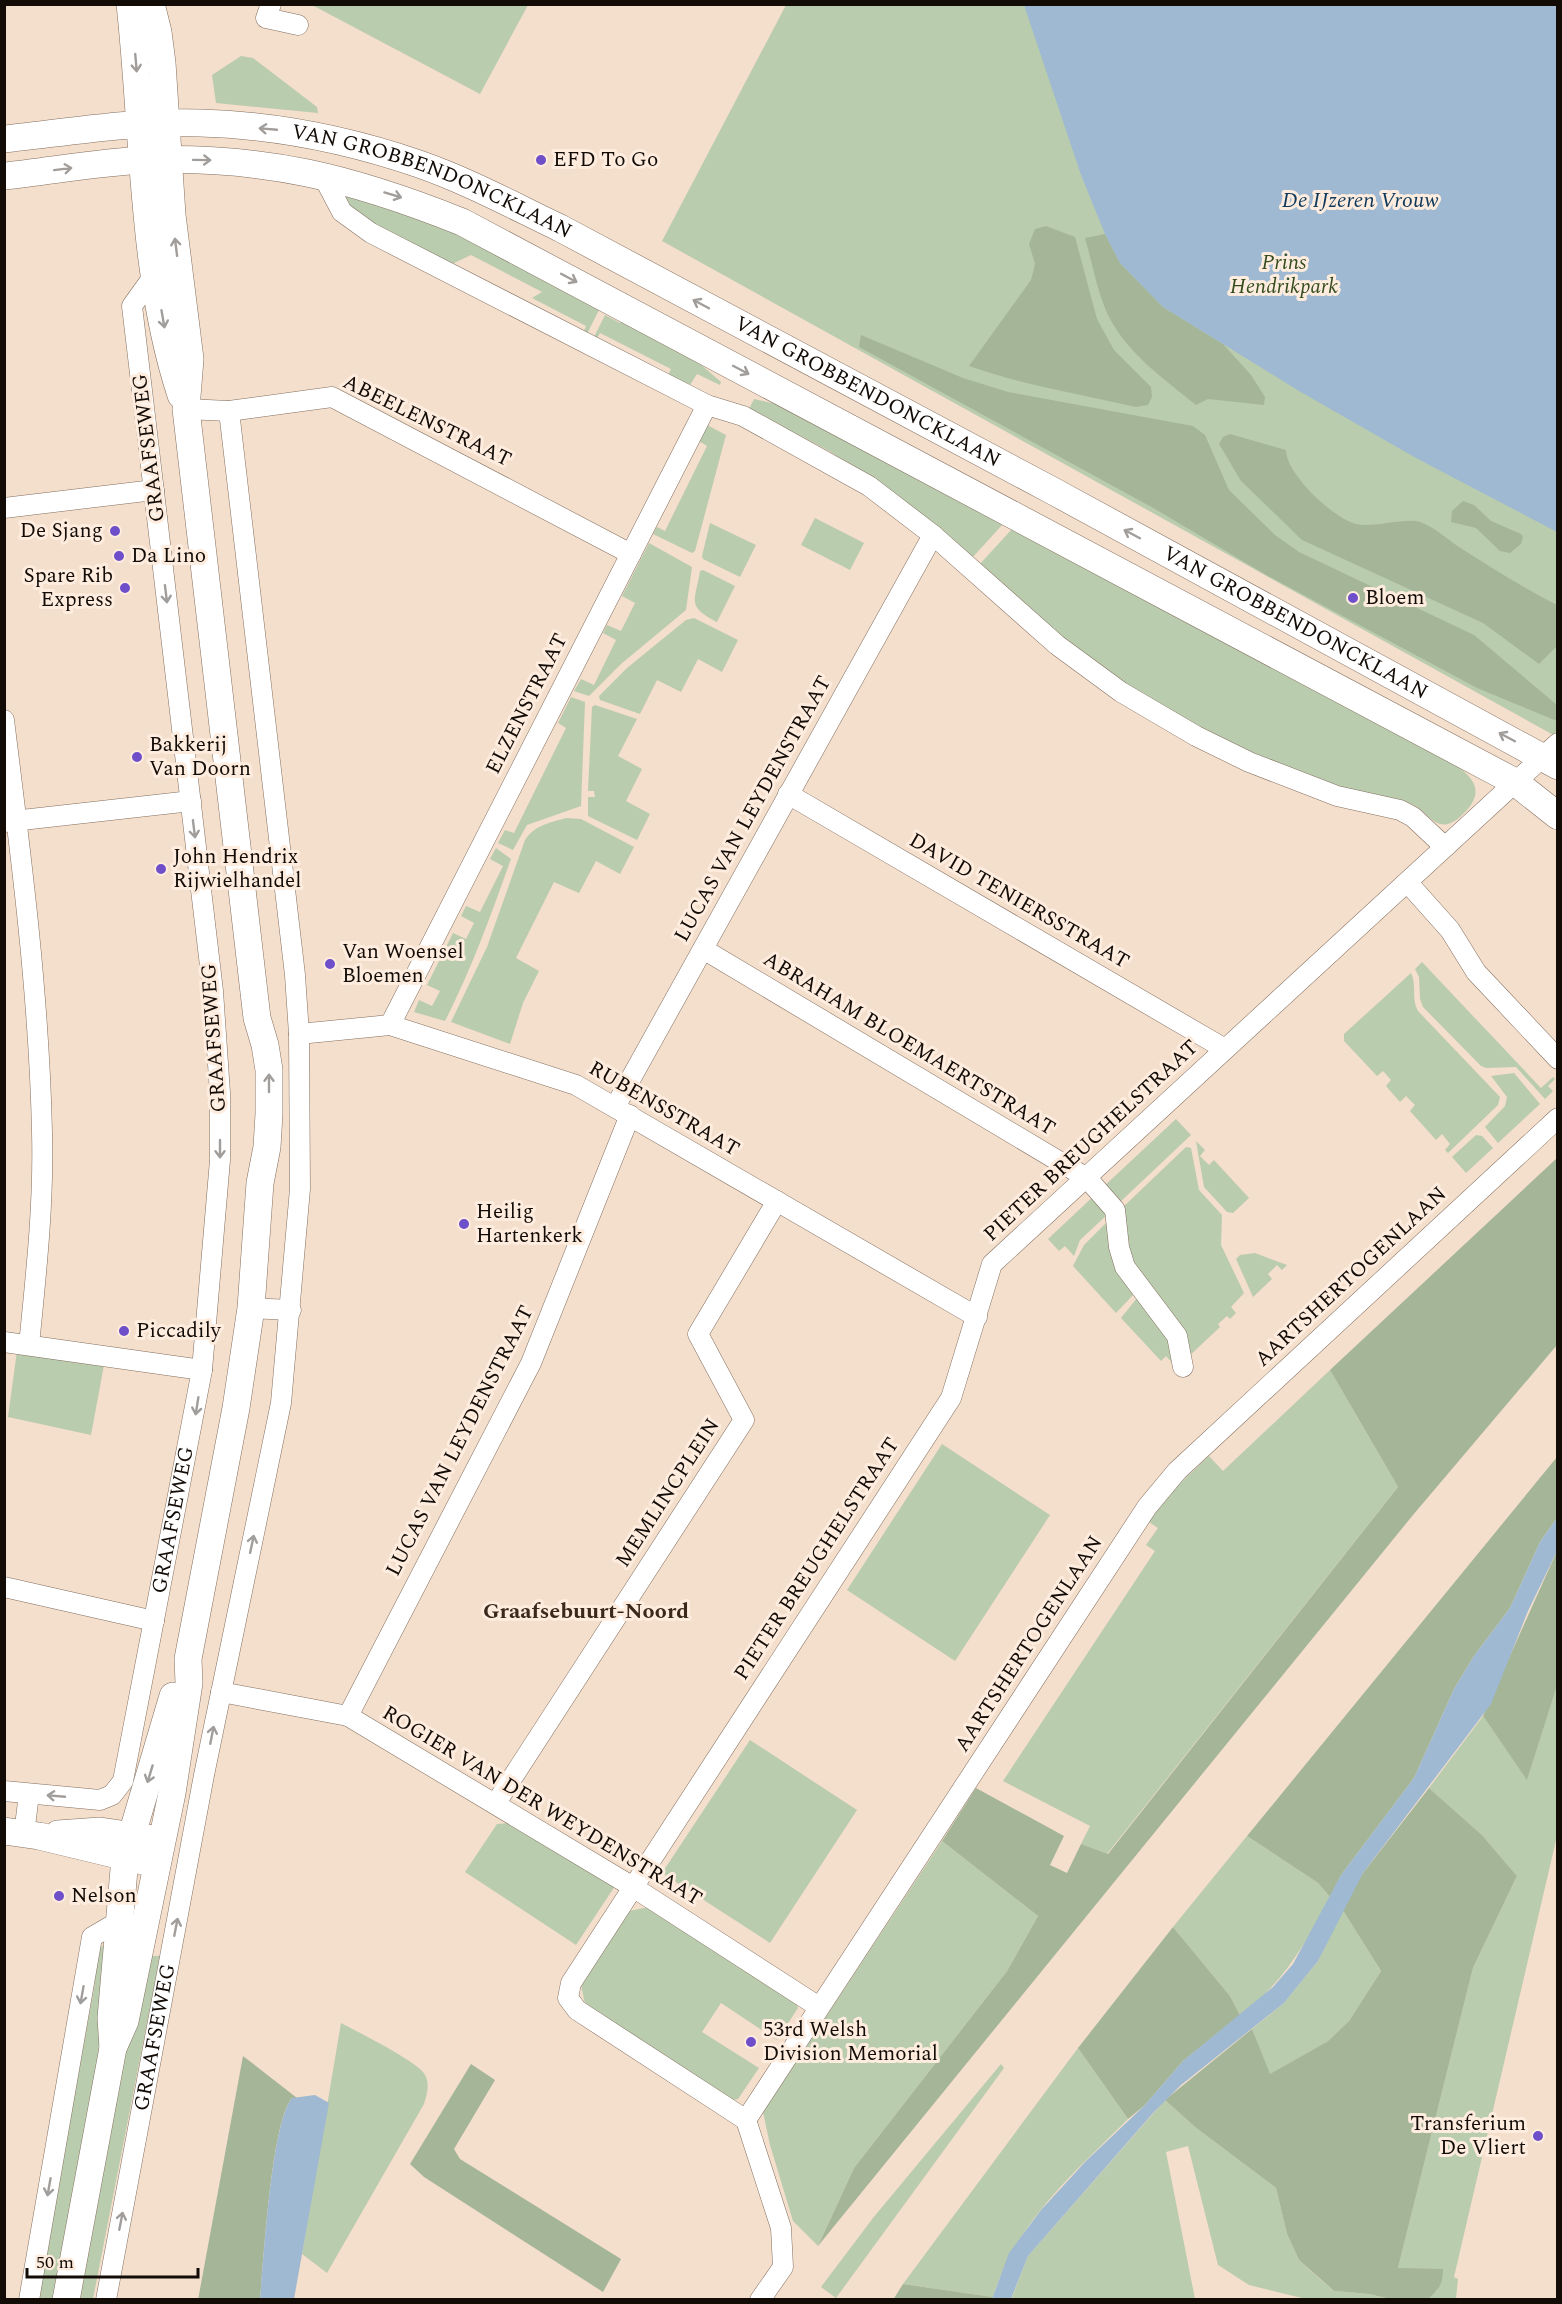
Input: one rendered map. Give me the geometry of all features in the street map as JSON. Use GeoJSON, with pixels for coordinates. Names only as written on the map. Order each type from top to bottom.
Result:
{"type":"FeatureCollection","features":[{"type":"Feature","properties":{"kind":"main road","name":"GRAAFSEWEG"},"geometry":{"type":"LineString","coordinates":[[148,7],[156,160],[155,274],[172,367],[186,409]]}},
{"type":"Feature","properties":{"kind":"main road","name":"VAN GROBBENDONCKLAAN"},"geometry":{"type":"LineString","coordinates":[[4,140],[154,124],[201,123],[286,131],[357,146],[419,164],[478,188],[560,228],[1553,755]]}},
{"type":"Feature","properties":{"kind":"main road","name":"GRAAFSEWEG"},"geometry":{"type":"LineString","coordinates":[[130,1933],[161,1853],[172,1793],[189,1683],[188,1659],[236,1408],[251,1308],[260,1183],[251,1093],[251,1046],[257,1018],[186,409],[190,359],[172,215],[156,160]]}},
{"type":"Feature","properties":{"kind":"main road","name":"VAN GROBBENDONCKLAAN"},"geometry":{"type":"LineString","coordinates":[[4,176],[156,160],[263,165],[322,174],[404,199],[462,222],[1515,782],[1557,816]]}},
{"type":"Feature","properties":{"kind":"main road","name":"GRAAFSEWEG"},"geometry":{"type":"LineString","coordinates":[[66,2300],[112,2048],[125,2021],[130,1933],[128,1846],[178,1681],[188,1659]]}},
{"type":"Feature","properties":{"kind":"main road"},"geometry":{"type":"LineString","coordinates":[[22,1834],[100,1831],[128,1846],[161,1853]]}},
{"type":"Feature","properties":{"kind":"street"},"geometry":{"type":"LineString","coordinates":[[271,4],[266,18],[298,25]]}},
{"type":"Feature","properties":{"kind":"street","name":"VAN GROBBENDONCKLAAN"},"geometry":{"type":"LineString","coordinates":[[322,174],[342,212],[371,233],[707,405],[743,416],[869,486],[933,535],[1021,615],[1121,692],[1196,736],[1249,762],[1337,796],[1400,810],[1413,817],[1445,847]]}},
{"type":"Feature","properties":{"kind":"street","name":"GRAAFSEWEG"},"geometry":{"type":"LineString","coordinates":[[29,1794],[107,1799],[119,1789],[123,1781],[202,1370],[220,1160],[220,1093],[213,991],[132,306],[155,274]]}},
{"type":"Feature","properties":{"kind":"street","name":"ABEELENSTRAAT"},"geometry":{"type":"LineString","coordinates":[[186,409],[229,411],[332,397],[631,554]]}},
{"type":"Feature","properties":{"kind":"street","name":"ELZENSTRAAT"},"geometry":{"type":"LineString","coordinates":[[390,1025],[707,405]]}},
{"type":"Feature","properties":{"kind":"street","name":"GRAAFSEWEG"},"geometry":{"type":"LineString","coordinates":[[106,2300],[204,1775],[281,1403],[300,1189],[299,1034],[295,975],[229,411]]}},
{"type":"Feature","properties":{"kind":"street"},"geometry":{"type":"LineString","coordinates":[[4,508],[154,490]]}},
{"type":"Feature","properties":{"kind":"street","name":"LUCAS VAN LEYDENSTRAAT"},"geometry":{"type":"LineString","coordinates":[[348,1716],[531,1363],[622,1111],[703,949],[933,535]]}},
{"type":"Feature","properties":{"kind":"street"},"geometry":{"type":"LineString","coordinates":[[4,720],[10,821],[38,1034],[42,1134],[36,1273],[29,1346]]}},
{"type":"Feature","properties":{"kind":"street","name":"PIETER BREUGHELSTRAAT"},"geometry":{"type":"LineString","coordinates":[[746,2120],[577,2010],[568,1998],[571,1983],[951,1398],[992,1264],[1515,782],[1553,755]]}},
{"type":"Feature","properties":{"kind":"street","name":"DAVID TENIERSSTRAAT"},"geometry":{"type":"LineString","coordinates":[[788,794],[1225,1049]]}},
{"type":"Feature","properties":{"kind":"street"},"geometry":{"type":"LineString","coordinates":[[10,821],[191,801]]}},
{"type":"Feature","properties":{"kind":"street"},"geometry":{"type":"LineString","coordinates":[[1408,883],[1450,930],[1476,972],[1557,1059]]}},
{"type":"Feature","properties":{"kind":"street","name":"ABRAHAM BLOEMAERTSTRAAT"},"geometry":{"type":"LineString","coordinates":[[703,949],[1087,1178],[1115,1210],[1119,1247],[1125,1267],[1177,1336],[1183,1367]]}},
{"type":"Feature","properties":{"kind":"street","name":"RUBENSSTRAAT"},"geometry":{"type":"LineString","coordinates":[[299,1034],[390,1025],[576,1085],[977,1317]]}},
{"type":"Feature","properties":{"kind":"street","name":"AARTSHERTOGENLAAN"},"geometry":{"type":"LineString","coordinates":[[746,2120],[1147,1507],[1177,1471],[1557,1118]]}},
{"type":"Feature","properties":{"kind":"street","name":"MEMLINCPLEIN"},"geometry":{"type":"LineString","coordinates":[[495,1803],[744,1420],[698,1334],[777,1201]]}},
{"type":"Feature","properties":{"kind":"street"},"geometry":{"type":"LineString","coordinates":[[251,1308],[291,1310]]}},
{"type":"Feature","properties":{"kind":"street"},"geometry":{"type":"LineString","coordinates":[[4,1342],[202,1370]]}},
{"type":"Feature","properties":{"kind":"street"},"geometry":{"type":"LineString","coordinates":[[4,1587],[154,1621]]}},
{"type":"Feature","properties":{"kind":"street","name":"ROGIER VAN DER WEYDENSTRAAT"},"geometry":{"type":"LineString","coordinates":[[221,1692],[348,1716],[633,1887],[819,2007]]}},
{"type":"Feature","properties":{"kind":"street"},"geometry":{"type":"LineString","coordinates":[[172,1793],[204,1775]]}},
{"type":"Feature","properties":{"kind":"street"},"geometry":{"type":"LineString","coordinates":[[4,1791],[29,1794],[22,1834]]}},
{"type":"Feature","properties":{"kind":"street"},"geometry":{"type":"LineString","coordinates":[[29,2300],[92,1937],[109,1927],[130,1933]]}},
{"type":"Feature","properties":{"kind":"street"},"geometry":{"type":"LineString","coordinates":[[746,2120],[781,2228],[783,2267],[760,2300]]}},
{"type":"Feature","properties":{"kind":"green space"},"geometry":{"type":"Polygon","coordinates":[[[312,5],[528,5],[480,94],[312,5]]]}},
{"type":"Feature","properties":{"kind":"green space","name":"Prins Hendrikpark"},"geometry":{"type":"Polygon","coordinates":[[[786,5],[1557,5],[1557,737],[662,241],[786,5]]]}},
{"type":"Feature","properties":{"kind":"green space"},"geometry":{"type":"Polygon","coordinates":[[[241,56],[253,58],[317,107],[318,113],[216,103],[212,75],[241,56]]]}},
{"type":"Feature","properties":{"kind":"green space"},"geometry":{"type":"Polygon","coordinates":[[[346,193],[456,233],[600,308],[587,334],[584,331],[586,326],[532,298],[542,292],[471,255],[450,265],[359,218],[344,199],[346,193]]]}},
{"type":"Feature","properties":{"kind":"green space"},"geometry":{"type":"Polygon","coordinates":[[[1046,226],[1075,237],[1097,319],[1114,350],[1151,387],[1152,397],[1148,405],[1136,407],[1052,389],[969,366],[1031,280],[1035,264],[1029,244],[1035,229],[1046,226]]]}},
{"type":"Feature","properties":{"kind":"green space"},"geometry":{"type":"Polygon","coordinates":[[[1105,234],[1120,263],[1163,307],[1223,344],[1251,375],[1265,397],[1264,405],[1208,399],[1196,405],[1158,375],[1135,353],[1107,313],[1085,238],[1105,234]]]}},
{"type":"Feature","properties":{"kind":"green space"},"geometry":{"type":"Polygon","coordinates":[[[605,315],[620,323],[622,320],[692,357],[721,382],[720,385],[697,374],[690,385],[668,375],[671,369],[600,333],[597,338],[594,337],[605,315]]]}},
{"type":"Feature","properties":{"kind":"green space"},"geometry":{"type":"Polygon","coordinates":[[[861,335],[963,378],[1008,392],[1193,426],[1205,435],[1229,490],[1275,535],[1299,552],[1474,635],[1557,705],[1557,721],[1477,688],[1268,576],[1155,509],[859,347],[861,335]]]}},
{"type":"Feature","properties":{"kind":"green space"},"geometry":{"type":"Polygon","coordinates":[[[754,399],[784,406],[1003,524],[972,558],[876,481],[829,451],[749,409],[754,399]]]}},
{"type":"Feature","properties":{"kind":"green space"},"geometry":{"type":"Polygon","coordinates":[[[707,425],[726,435],[695,551],[692,553],[653,534],[657,527],[665,531],[707,446],[699,441],[707,425]]]}},
{"type":"Feature","properties":{"kind":"green space"},"geometry":{"type":"Polygon","coordinates":[[[1230,434],[1286,450],[1294,471],[1312,494],[1346,520],[1364,525],[1406,521],[1425,524],[1507,577],[1557,605],[1557,646],[1539,664],[1483,623],[1302,540],[1241,481],[1219,444],[1223,437],[1230,434]]]}},
{"type":"Feature","properties":{"kind":"green space"},"geometry":{"type":"Polygon","coordinates":[[[1463,501],[1474,505],[1491,521],[1521,534],[1523,537],[1521,544],[1510,553],[1500,551],[1476,528],[1451,522],[1452,511],[1463,501]]]}},
{"type":"Feature","properties":{"kind":"green space"},"geometry":{"type":"Polygon","coordinates":[[[815,518],[864,543],[850,570],[801,545],[815,518]]]}},
{"type":"Feature","properties":{"kind":"green space"},"geometry":{"type":"Polygon","coordinates":[[[710,523],[756,545],[740,577],[703,559],[710,523]]]}},
{"type":"Feature","properties":{"kind":"green space"},"geometry":{"type":"Polygon","coordinates":[[[1012,529],[1444,757],[1468,775],[1473,782],[1475,797],[1471,805],[1453,822],[1440,824],[1409,803],[1337,786],[1264,757],[1203,728],[1144,695],[1051,629],[979,565],[1012,529]]]}},
{"type":"Feature","properties":{"kind":"green space"},"geometry":{"type":"Polygon","coordinates":[[[649,543],[692,567],[686,610],[621,664],[589,696],[574,691],[581,679],[594,685],[616,640],[603,633],[607,625],[621,631],[635,603],[622,596],[649,543]]]}},
{"type":"Feature","properties":{"kind":"green space"},"geometry":{"type":"Polygon","coordinates":[[[703,570],[735,586],[717,622],[701,612],[695,602],[700,571],[703,570]]]}},
{"type":"Feature","properties":{"kind":"green space"},"geometry":{"type":"Polygon","coordinates":[[[694,618],[738,640],[722,672],[698,659],[681,692],[657,680],[640,714],[600,700],[599,696],[627,668],[686,620],[694,618]]]}},
{"type":"Feature","properties":{"kind":"green space"},"geometry":{"type":"Polygon","coordinates":[[[571,697],[585,702],[581,806],[527,825],[513,850],[498,843],[505,830],[514,833],[566,728],[558,723],[571,697]]]}},
{"type":"Feature","properties":{"kind":"green space"},"geometry":{"type":"Polygon","coordinates":[[[595,705],[637,719],[618,756],[642,769],[626,801],[650,814],[637,840],[588,816],[588,797],[595,797],[594,791],[588,791],[592,707],[595,705]]]}},
{"type":"Feature","properties":{"kind":"green space"},"geometry":{"type":"Polygon","coordinates":[[[566,818],[581,819],[634,847],[620,874],[596,861],[579,893],[554,882],[516,958],[539,971],[523,1003],[510,1044],[451,1022],[487,947],[525,840],[538,828],[566,818]]]}},
{"type":"Feature","properties":{"kind":"green space"},"geometry":{"type":"Polygon","coordinates":[[[496,848],[511,859],[472,961],[445,1021],[414,1012],[419,1000],[432,1006],[440,991],[427,985],[453,933],[466,939],[474,923],[461,916],[466,906],[480,912],[503,866],[490,859],[496,848]]]}},
{"type":"Feature","properties":{"kind":"green space"},"geometry":{"type":"Polygon","coordinates":[[[1422,962],[1541,1088],[1553,1077],[1555,1079],[1548,1086],[1553,1091],[1545,1099],[1516,1067],[1486,1068],[1481,1066],[1423,1007],[1420,999],[1419,977],[1415,969],[1422,962]]]}},
{"type":"Feature","properties":{"kind":"green space"},"geometry":{"type":"Polygon","coordinates":[[[1411,973],[1418,1011],[1500,1097],[1498,1105],[1448,1153],[1445,1150],[1450,1144],[1442,1134],[1436,1140],[1410,1111],[1415,1105],[1406,1096],[1400,1102],[1386,1086],[1391,1080],[1383,1071],[1377,1076],[1344,1041],[1344,1034],[1411,973]]]}},
{"type":"Feature","properties":{"kind":"green space"},"geometry":{"type":"Polygon","coordinates":[[[1514,1073],[1540,1104],[1498,1143],[1485,1127],[1505,1106],[1507,1097],[1491,1076],[1514,1073]]]}},
{"type":"Feature","properties":{"kind":"green space"},"geometry":{"type":"Polygon","coordinates":[[[1176,1119],[1191,1135],[1119,1203],[1101,1189],[1176,1119]]]}},
{"type":"Feature","properties":{"kind":"green space"},"geometry":{"type":"Polygon","coordinates":[[[1476,1135],[1482,1136],[1493,1148],[1466,1173],[1452,1157],[1476,1135]]]}},
{"type":"Feature","properties":{"kind":"green space"},"geometry":{"type":"Polygon","coordinates":[[[1196,1141],[1205,1150],[1200,1156],[1209,1165],[1214,1160],[1249,1198],[1233,1213],[1227,1212],[1204,1187],[1196,1141]]]}},
{"type":"Feature","properties":{"kind":"green space"},"geometry":{"type":"Polygon","coordinates":[[[1186,1147],[1191,1148],[1199,1190],[1222,1215],[1221,1245],[1244,1293],[1231,1307],[1236,1313],[1230,1319],[1227,1316],[1218,1324],[1220,1327],[1185,1360],[1133,1276],[1121,1209],[1186,1147]]]}},
{"type":"Feature","properties":{"kind":"green space"},"geometry":{"type":"Polygon","coordinates":[[[1557,1158],[1557,1345],[1413,1515],[818,2246],[854,2168],[1007,1971],[1038,1916],[942,1841],[976,1788],[1064,1836],[1050,1865],[1067,1873],[1081,1844],[1108,1854],[1398,1487],[1330,1370],[1557,1158]]]}},
{"type":"Feature","properties":{"kind":"green space"},"geometry":{"type":"Polygon","coordinates":[[[1097,1193],[1109,1213],[1080,1240],[1074,1256],[1065,1246],[1059,1251],[1048,1239],[1097,1193]]]}},
{"type":"Feature","properties":{"kind":"green space"},"geometry":{"type":"Polygon","coordinates":[[[1107,1222],[1134,1294],[1116,1313],[1073,1266],[1084,1245],[1107,1222]]]}},
{"type":"Feature","properties":{"kind":"green space"},"geometry":{"type":"Polygon","coordinates":[[[1255,1253],[1287,1265],[1282,1270],[1277,1265],[1268,1274],[1272,1279],[1253,1297],[1236,1259],[1240,1255],[1255,1253]]]}},
{"type":"Feature","properties":{"kind":"green space"},"geometry":{"type":"Polygon","coordinates":[[[1137,1298],[1167,1326],[1177,1368],[1166,1356],[1161,1361],[1121,1318],[1137,1298]]]}},
{"type":"Feature","properties":{"kind":"green space"},"geometry":{"type":"Polygon","coordinates":[[[17,1351],[104,1365],[91,1435],[8,1417],[17,1351]]]}},
{"type":"Feature","properties":{"kind":"green space"},"geometry":{"type":"Polygon","coordinates":[[[1330,1370],[1398,1487],[1107,1854],[1081,1844],[1090,1826],[1003,1781],[1155,1551],[1146,1545],[1158,1528],[1149,1522],[1170,1493],[1209,1456],[1223,1471],[1330,1370]]]}},
{"type":"Feature","properties":{"kind":"green space"},"geometry":{"type":"Polygon","coordinates":[[[942,1444],[1050,1515],[955,1661],[847,1590],[942,1444]]]}},
{"type":"Feature","properties":{"kind":"green space"},"geometry":{"type":"Polygon","coordinates":[[[1557,1457],[1557,1518],[1540,1542],[1510,1608],[1474,1656],[1454,1689],[1414,1778],[1341,1875],[1330,1897],[1318,1883],[1247,1836],[1557,1457]]]}},
{"type":"Feature","properties":{"kind":"green space"},"geometry":{"type":"Polygon","coordinates":[[[1557,1551],[1557,1686],[1527,1780],[1483,1716],[1557,1551]]]}},
{"type":"Feature","properties":{"kind":"green space"},"geometry":{"type":"Polygon","coordinates":[[[1557,1686],[1557,1836],[1454,2277],[1458,2279],[1456,2299],[1428,2299],[1438,2290],[1398,2268],[1473,1968],[1517,1876],[1482,1835],[1429,1788],[1483,1716],[1527,1779],[1557,1686]]]}},
{"type":"Feature","properties":{"kind":"green space"},"geometry":{"type":"Polygon","coordinates":[[[750,1740],[857,1810],[770,1943],[662,1873],[750,1740]]]}},
{"type":"Feature","properties":{"kind":"green space"},"geometry":{"type":"Polygon","coordinates":[[[1429,1788],[1482,1835],[1517,1876],[1473,1968],[1398,2268],[1443,2269],[1441,2283],[1438,2290],[1428,2299],[1390,2299],[1369,2294],[1334,2291],[1299,2260],[1287,2234],[1276,2188],[1195,2127],[1165,2100],[1252,2029],[1270,2074],[1328,2041],[1349,2021],[1381,1971],[1342,1909],[1363,1873],[1429,1788]]]}},
{"type":"Feature","properties":{"kind":"green space"},"geometry":{"type":"Polygon","coordinates":[[[509,1823],[615,1886],[576,1945],[465,1872],[497,1824],[509,1823]]]}},
{"type":"Feature","properties":{"kind":"green space"},"geometry":{"type":"Polygon","coordinates":[[[1247,1836],[1318,1883],[1330,1897],[1292,1962],[1269,1990],[1240,2015],[1230,1996],[1173,1927],[1247,1836]]]}},
{"type":"Feature","properties":{"kind":"green space"},"geometry":{"type":"Polygon","coordinates":[[[942,1841],[1038,1916],[1007,1971],[854,2168],[818,2246],[793,2221],[770,2145],[763,2112],[942,1841]]]}},
{"type":"Feature","properties":{"kind":"green space"},"geometry":{"type":"Polygon","coordinates":[[[649,1907],[796,2003],[798,2008],[777,2040],[721,2003],[702,2032],[759,2068],[738,2099],[733,2100],[585,2004],[581,1985],[629,1911],[649,1907]]]}},
{"type":"Feature","properties":{"kind":"green space"},"geometry":{"type":"Polygon","coordinates":[[[1342,1909],[1381,1971],[1349,2021],[1328,2041],[1269,2075],[1252,2029],[1284,2003],[1318,1961],[1342,1909]]]}},
{"type":"Feature","properties":{"kind":"green space"},"geometry":{"type":"Polygon","coordinates":[[[1173,1927],[1230,1996],[1240,2015],[1183,2061],[1145,2105],[1128,2119],[1078,2048],[1173,1927]]]}},
{"type":"Feature","properties":{"kind":"green space"},"geometry":{"type":"Polygon","coordinates":[[[111,1941],[104,2037],[54,2299],[37,2300],[95,1983],[91,1978],[97,1949],[111,1941]]]}},
{"type":"Feature","properties":{"kind":"green space"},"geometry":{"type":"Polygon","coordinates":[[[147,1956],[160,1956],[93,2299],[76,2300],[122,2055],[147,1956]]]}},
{"type":"Feature","properties":{"kind":"green space"},"geometry":{"type":"Polygon","coordinates":[[[341,2023],[408,2060],[423,2072],[428,2088],[424,2104],[327,2273],[302,2254],[341,2023]]]}},
{"type":"Feature","properties":{"kind":"green space"},"geometry":{"type":"Polygon","coordinates":[[[1078,2048],[1128,2119],[1068,2179],[1031,2222],[1003,2270],[993,2297],[903,2284],[1078,2048]]]}},
{"type":"Feature","properties":{"kind":"green space"},"geometry":{"type":"Polygon","coordinates":[[[243,2056],[297,2098],[292,2098],[285,2112],[279,2134],[270,2193],[260,2299],[198,2300],[243,2056]]]}},
{"type":"Feature","properties":{"kind":"green space"},"geometry":{"type":"Polygon","coordinates":[[[471,2064],[495,2080],[454,2149],[460,2159],[621,2259],[603,2292],[424,2177],[410,2164],[471,2064]]]}},
{"type":"Feature","properties":{"kind":"green space"},"geometry":{"type":"Polygon","coordinates":[[[1001,2064],[1004,2068],[836,2298],[821,2287],[873,2218],[1001,2064]]]}},
{"type":"Feature","properties":{"kind":"green space"},"geometry":{"type":"Polygon","coordinates":[[[1165,2100],[1195,2127],[1276,2188],[1287,2234],[1299,2260],[1321,2280],[1334,2291],[1369,2294],[1390,2299],[1306,2299],[1249,2285],[1218,2265],[1188,2146],[1166,2152],[1195,2299],[1011,2300],[1028,2256],[1165,2100]]]}},
{"type":"Feature","properties":{"kind":"green space"},"geometry":{"type":"Polygon","coordinates":[[[903,2284],[993,2297],[992,2300],[893,2300],[903,2284]]]}},
{"type":"Feature","properties":{"kind":"water","name":"De IJzeren Vrouw"},"geometry":{"type":"Polygon","coordinates":[[[1024,5],[1557,5],[1557,532],[1416,458],[1299,391],[1163,307],[1120,263],[1105,234],[1081,175],[1024,5]]]}},
{"type":"Feature","properties":{"kind":"water"},"geometry":{"type":"Polygon","coordinates":[[[1557,1518],[1557,1551],[1528,1611],[1491,1704],[1363,1873],[1318,1961],[1284,2003],[1181,2085],[1154,2112],[1028,2256],[1011,2299],[992,2299],[1009,2253],[1041,2210],[1086,2161],[1145,2105],[1183,2061],[1273,1987],[1293,1964],[1341,1875],[1414,1778],[1454,1689],[1474,1656],[1510,1608],[1540,1542],[1557,1518]]]}},
{"type":"Feature","properties":{"kind":"water"},"geometry":{"type":"Polygon","coordinates":[[[315,2095],[329,2103],[294,2299],[260,2299],[270,2194],[279,2135],[292,2098],[315,2095]]]}},
{"type":"Feature","properties":{"kind":"place","name":"EFD To Go"},"geometry":{"type":"Point","coordinates":[541,160]}},
{"type":"Feature","properties":{"kind":"place","name":"De Sjang"},"geometry":{"type":"Point","coordinates":[115,531]}},
{"type":"Feature","properties":{"kind":"place","name":"Da Lino"},"geometry":{"type":"Point","coordinates":[119,556]}},
{"type":"Feature","properties":{"kind":"place","name":"Spare Rib Express"},"geometry":{"type":"Point","coordinates":[125,588]}},
{"type":"Feature","properties":{"kind":"place","name":"Bloem"},"geometry":{"type":"Point","coordinates":[1353,598]}},
{"type":"Feature","properties":{"kind":"place","name":"Bakkerij Van Doorn"},"geometry":{"type":"Point","coordinates":[137,757]}},
{"type":"Feature","properties":{"kind":"place","name":"John Hendrix Rijwielhandel"},"geometry":{"type":"Point","coordinates":[161,869]}},
{"type":"Feature","properties":{"kind":"place","name":"Van Woensel Bloemen"},"geometry":{"type":"Point","coordinates":[330,964]}},
{"type":"Feature","properties":{"kind":"place","name":"Heilig Hartenkerk"},"geometry":{"type":"Point","coordinates":[464,1224]}},
{"type":"Feature","properties":{"kind":"place","name":"Piccadily"},"geometry":{"type":"Point","coordinates":[124,1331]}},
{"type":"Feature","properties":{"kind":"place","name":"Nelson"},"geometry":{"type":"Point","coordinates":[59,1896]}},
{"type":"Feature","properties":{"kind":"place","name":"53rd Welsh Division Memorial"},"geometry":{"type":"Point","coordinates":[751,2042]}},
{"type":"Feature","properties":{"kind":"place","name":"Transferium De Vliert"},"geometry":{"type":"Point","coordinates":[1538,2136]}},
{"type":"Feature","properties":{"kind":"district","name":"Graafsebuurt-Noord"},"geometry":{"type":"Point","coordinates":[586,1611]}}]}
